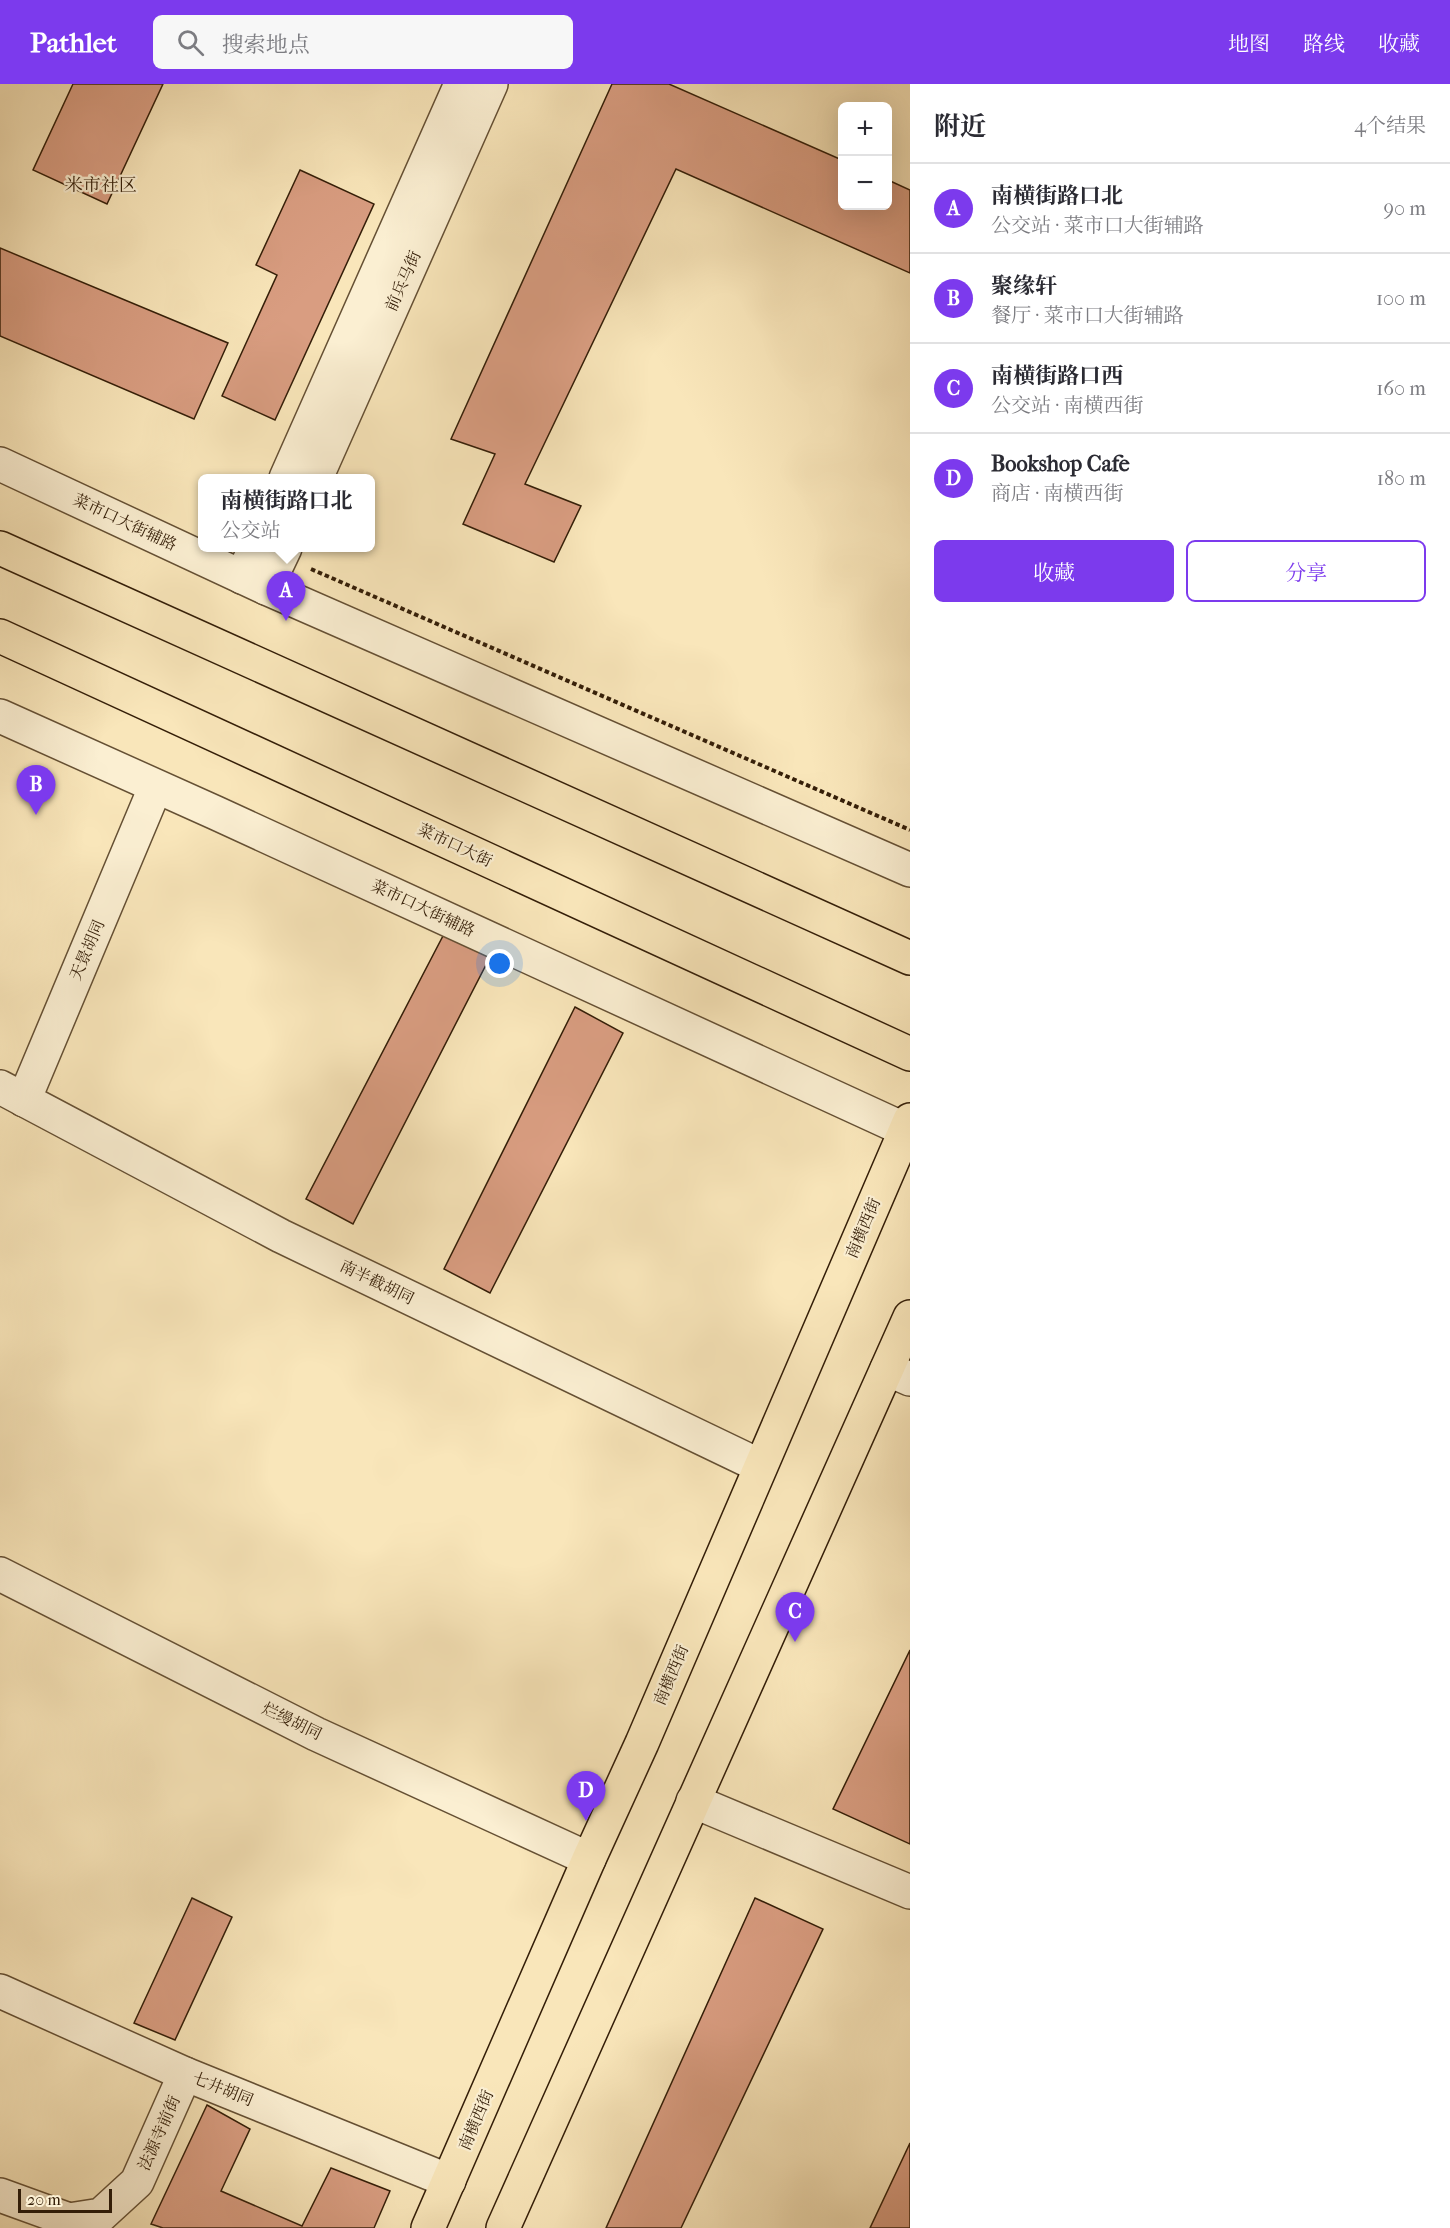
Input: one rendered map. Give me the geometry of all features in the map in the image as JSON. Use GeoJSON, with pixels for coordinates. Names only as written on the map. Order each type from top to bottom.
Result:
{"type":"FeatureCollection","features":[{"type":"Feature","properties":{"kind":"main road"},"geometry":{"type":"LineString","coordinates":[[0,548],[910,958]]}},
{"type":"Feature","properties":{"kind":"main road","name":"菜市口大街"},"geometry":{"type":"LineString","coordinates":[[0,636],[910,1054]]}},
{"type":"Feature","properties":{"kind":"main road","name":"南横西街"},"geometry":{"type":"LineString","coordinates":[[428,2228],[642,1743],[908,1128]]}},
{"type":"Feature","properties":{"kind":"main road"},"geometry":{"type":"LineString","coordinates":[[503,2228],[693,1801],[898,1374],[910,1317]]}},
{"type":"Feature","properties":{"kind":"street","name":"前兵马街"},"geometry":{"type":"LineString","coordinates":[[288,474],[461,84]]}},
{"type":"Feature","properties":{"kind":"street","name":"前兵马街"},"geometry":{"type":"LineString","coordinates":[[318,474],[491,84]]}},
{"type":"Feature","properties":{"kind":"street","name":"菜市口大街辅路"},"geometry":{"type":"LineString","coordinates":[[0,464],[254,582],[910,870]]}},
{"type":"Feature","properties":{"kind":"street"},"geometry":{"type":"LineString","coordinates":[[254,582],[273,552]]}},
{"type":"Feature","properties":{"kind":"street","name":"菜市口大街辅路"},"geometry":{"type":"LineString","coordinates":[[0,716],[908,1128]]}},
{"type":"Feature","properties":{"kind":"street","name":"天景胡同"},"geometry":{"type":"LineString","coordinates":[[12,1093],[150,800]]}},
{"type":"Feature","properties":{"kind":"street","name":"南半截胡同"},"geometry":{"type":"LineString","coordinates":[[12,1093],[281,1236],[760,1466]]}},
{"type":"Feature","properties":{"kind":"street","name":"烂缦胡同"},"geometry":{"type":"LineString","coordinates":[[0,1574],[316,1734],[589,1859]]}},
{"type":"Feature","properties":{"kind":"street"},"geometry":{"type":"LineString","coordinates":[[693,1801],[910,1892]]}},
{"type":"Feature","properties":{"kind":"street","name":"七井胡同"},"geometry":{"type":"LineString","coordinates":[[0,1991],[185,2074],[449,2181]]}},
{"type":"Feature","properties":{"kind":"street","name":"法源寺前街"},"geometry":{"type":"LineString","coordinates":[[0,2195],[69,2220],[101,2215],[137,2182],[185,2074]]}},
{"type":"Feature","properties":{"kind":"path"},"geometry":{"type":"LineString","coordinates":[[279,552],[910,830]]}},
{"type":"Feature","properties":{"kind":"building"},"geometry":{"type":"Polygon","coordinates":[[[73,84],[163,84],[107,204],[33,170],[73,84]]]}},
{"type":"Feature","properties":{"kind":"building"},"geometry":{"type":"Polygon","coordinates":[[[612,84],[669,84],[838,158],[838,210],[892,210],[892,182],[910,190],[910,273],[676,169],[525,484],[581,506],[554,562],[463,524],[495,454],[451,439],[612,84]]]}},
{"type":"Feature","properties":{"kind":"building"},"geometry":{"type":"Polygon","coordinates":[[[300,170],[374,204],[275,420],[222,396],[277,275],[256,265],[300,170]]]}},
{"type":"Feature","properties":{"kind":"building"},"geometry":{"type":"Polygon","coordinates":[[[0,248],[228,343],[194,419],[0,336],[0,248]]]}},
{"type":"Feature","properties":{"kind":"building"},"geometry":{"type":"Polygon","coordinates":[[[444,934],[490,957],[353,1224],[306,1199],[444,934]]]}},
{"type":"Feature","properties":{"kind":"building"},"geometry":{"type":"Polygon","coordinates":[[[575,1007],[623,1033],[490,1293],[444,1269],[575,1007]]]}},
{"type":"Feature","properties":{"kind":"building"},"geometry":{"type":"Polygon","coordinates":[[[910,1650],[910,1844],[833,1809],[910,1650]]]}},
{"type":"Feature","properties":{"kind":"building"},"geometry":{"type":"Polygon","coordinates":[[[192,1898],[232,1917],[175,2040],[134,2023],[192,1898]]]}},
{"type":"Feature","properties":{"kind":"building"},"geometry":{"type":"Polygon","coordinates":[[[755,1898],[823,1929],[681,2228],[606,2228],[755,1898]]]}},
{"type":"Feature","properties":{"kind":"building"},"geometry":{"type":"Polygon","coordinates":[[[207,2105],[250,2129],[221,2191],[302,2226],[331,2168],[390,2191],[374,2228],[163,2228],[151,2224],[207,2105]]]}},
{"type":"Feature","properties":{"kind":"building"},"geometry":{"type":"Polygon","coordinates":[[[910,2143],[910,2228],[870,2228],[910,2143]]]}},
{"type":"Feature","properties":{"kind":"place","name":"南横街路口北"},"geometry":{"type":"Point","coordinates":[286,621]}},
{"type":"Feature","properties":{"kind":"place","name":"聚缘轩"},"geometry":{"type":"Point","coordinates":[36,815]}},
{"type":"Feature","properties":{"kind":"place","name":"南横街路口西"},"geometry":{"type":"Point","coordinates":[795,1642]}},
{"type":"Feature","properties":{"kind":"place","name":"Bookshop Cafe"},"geometry":{"type":"Point","coordinates":[586,1821]}},
{"type":"Feature","properties":{"kind":"district","name":"米市社区"},"geometry":{"type":"Point","coordinates":[101,185]}}]}
